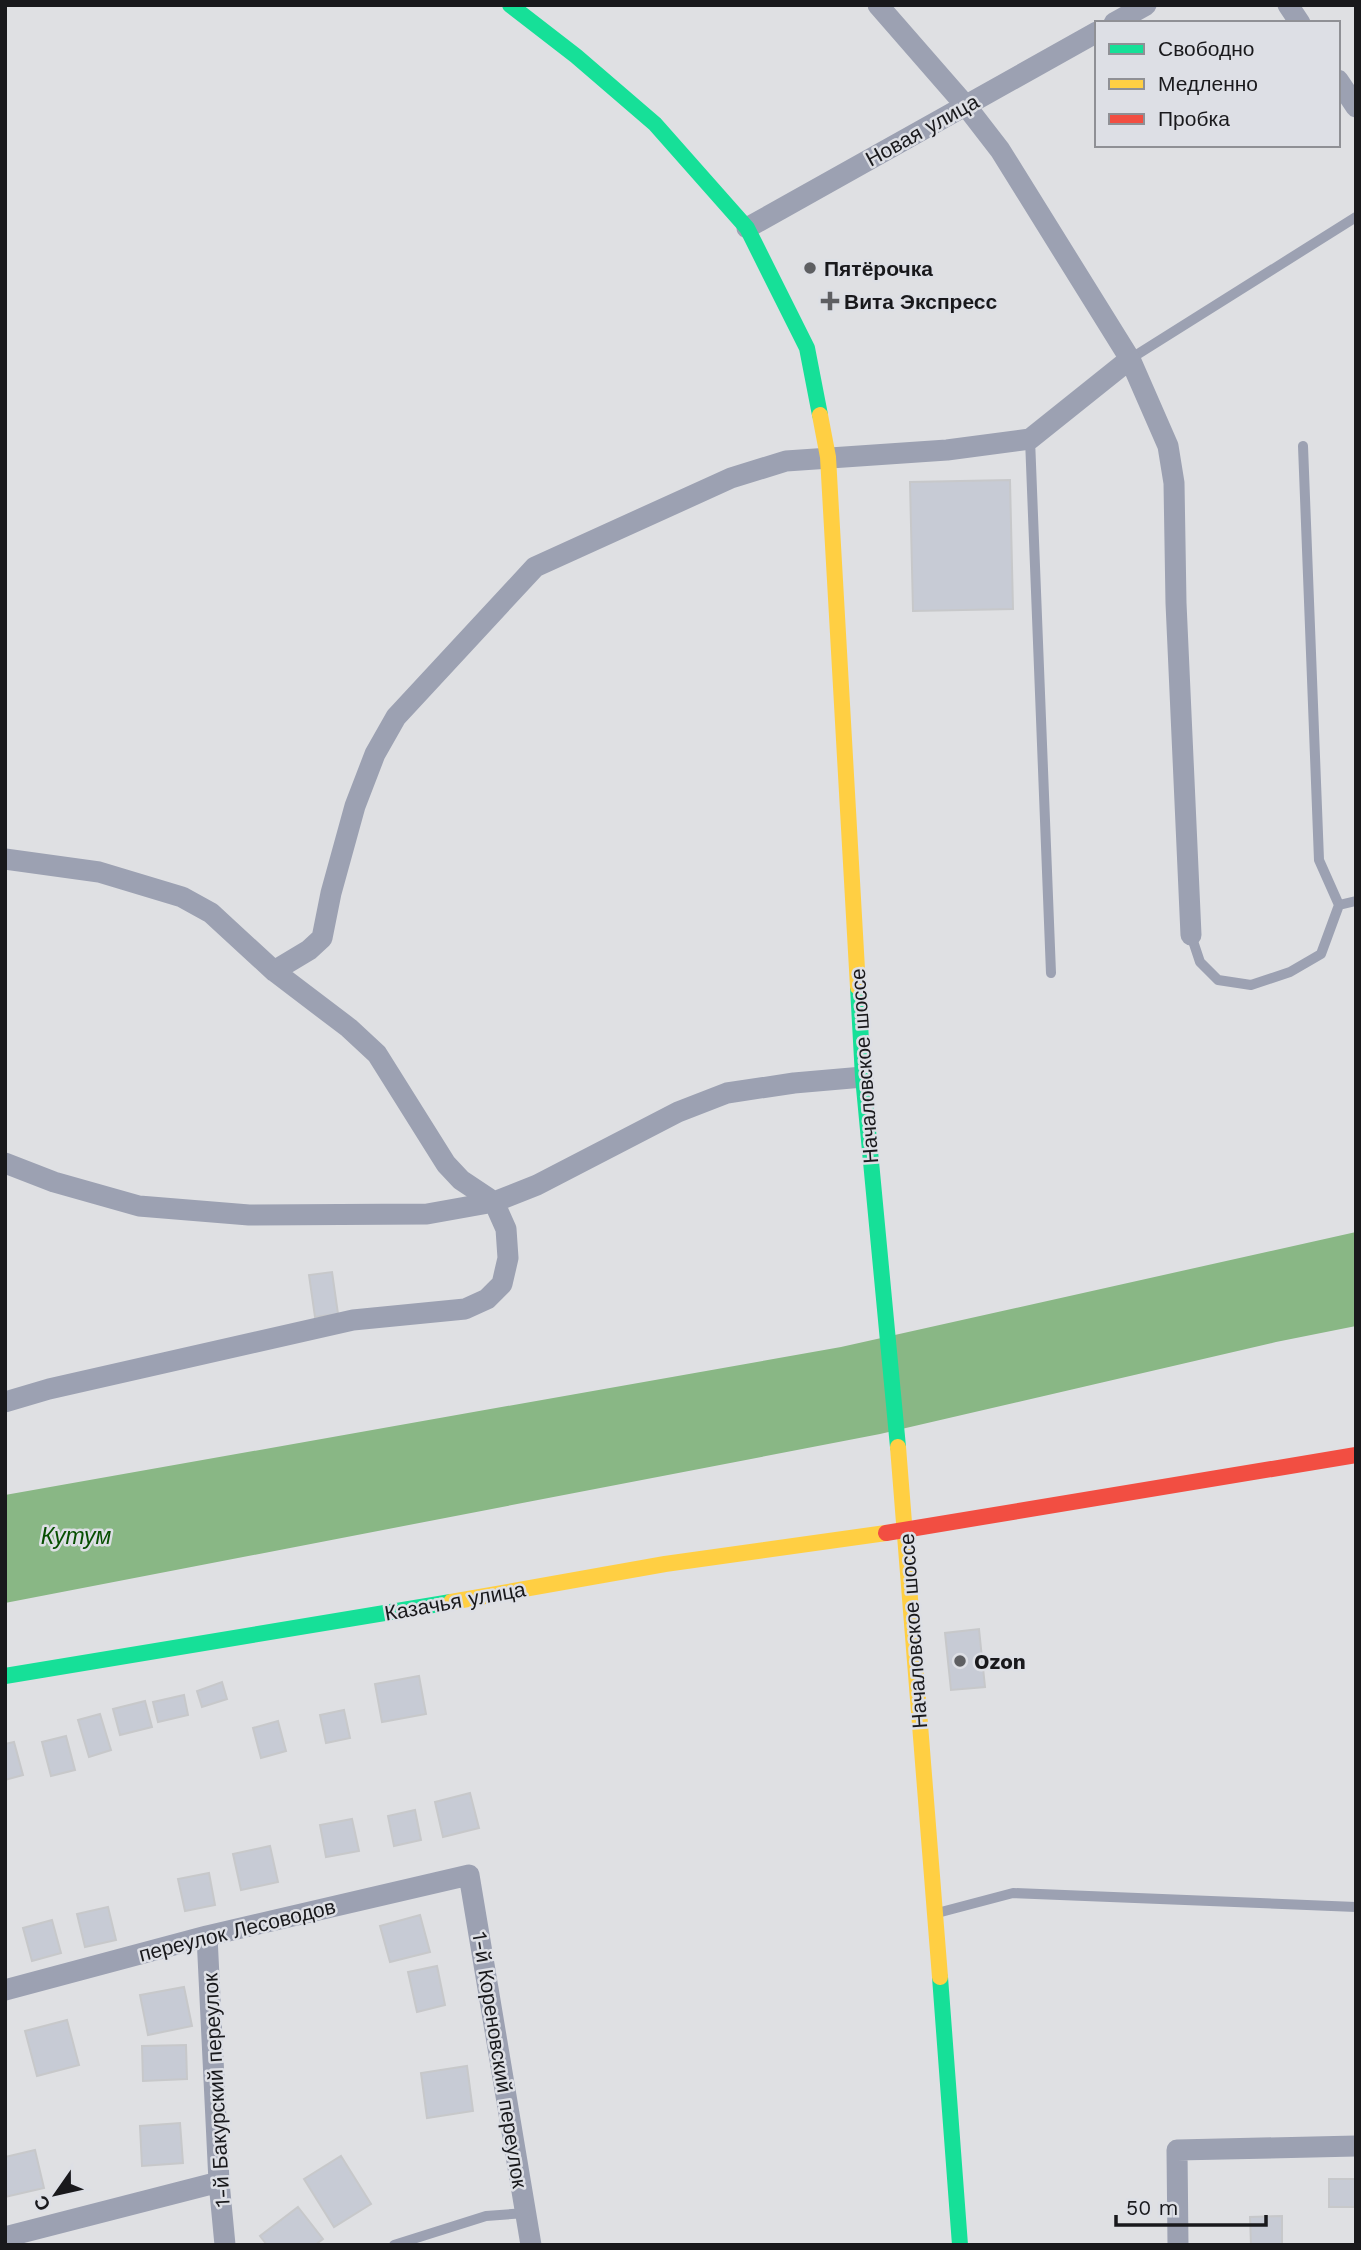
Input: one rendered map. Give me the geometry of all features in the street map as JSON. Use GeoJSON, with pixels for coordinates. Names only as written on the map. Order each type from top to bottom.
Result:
{"type":"FeatureCollection","features":[{"type":"Feature","properties":{"kind":"main road","name":"Началовское шоссе"},"geometry":{"type":"LineString","coordinates":[[510,5],[576,56],[655,124],[747,228],[807,348],[828,457],[863,1077],[906,1530],[960,2245]]}},
{"type":"Feature","properties":{"kind":"main road","name":"Казачья улица"},"geometry":{"type":"LineString","coordinates":[[5,1676],[665,1564],[906,1530],[1356,1455]]}},
{"type":"Feature","properties":{"kind":"street"},"geometry":{"type":"LineString","coordinates":[[878,5],[1000,150],[1130,359],[1168,446],[1174,484],[1176,603],[1191,934]]}},
{"type":"Feature","properties":{"kind":"street"},"geometry":{"type":"LineString","coordinates":[[1288,5],[1299,21]]}},
{"type":"Feature","properties":{"kind":"street","name":"Новая улица"},"geometry":{"type":"LineString","coordinates":[[747,228],[1095,34]]}},
{"type":"Feature","properties":{"kind":"street"},"geometry":{"type":"LineString","coordinates":[[1340,83],[1356,107]]}},
{"type":"Feature","properties":{"kind":"street"},"geometry":{"type":"LineString","coordinates":[[274,971],[309,950],[322,938],[331,893],[355,806],[375,754],[397,717],[535,567],[731,478],[786,461],[947,450],[1030,439],[1130,359]]}},
{"type":"Feature","properties":{"kind":"street"},"geometry":{"type":"LineString","coordinates":[[5,859],[99,872],[182,897],[211,913],[274,971],[349,1028],[377,1054],[446,1164],[461,1180],[494,1202],[506,1229],[508,1258],[502,1284],[487,1299],[465,1309],[353,1320],[50,1389],[5,1402]]}},
{"type":"Feature","properties":{"kind":"street"},"geometry":{"type":"LineString","coordinates":[[5,1163],[54,1182],[139,1206],[249,1215],[427,1214],[494,1202],[537,1185],[678,1112],[727,1093],[794,1083],[863,1077]]}},
{"type":"Feature","properties":{"kind":"street","name":"переулок Лесоводов"},"geometry":{"type":"LineString","coordinates":[[5,1990],[207,1936],[469,1875]]}},
{"type":"Feature","properties":{"kind":"street","name":"1-й Кореновский переулок"},"geometry":{"type":"LineString","coordinates":[[469,1875],[531,2245]]}},
{"type":"Feature","properties":{"kind":"street","name":"1-й Бакурский переулок"},"geometry":{"type":"LineString","coordinates":[[207,1936],[219,2182],[225,2245]]}},
{"type":"Feature","properties":{"kind":"street"},"geometry":{"type":"LineString","coordinates":[[1178,2245],[1177,2150],[1356,2146]]}},
{"type":"Feature","properties":{"kind":"street"},"geometry":{"type":"LineString","coordinates":[[5,2237],[219,2182]]}},
{"type":"Feature","properties":{"kind":"lane"},"geometry":{"type":"LineString","coordinates":[[1130,359],[1356,217]]}},
{"type":"Feature","properties":{"kind":"lane"},"geometry":{"type":"LineString","coordinates":[[1030,439],[1051,973]]}},
{"type":"Feature","properties":{"kind":"lane"},"geometry":{"type":"LineString","coordinates":[[1191,934],[1200,962],[1218,980],[1251,985],[1290,972],[1321,954],[1339,905],[1319,860],[1303,446]]}},
{"type":"Feature","properties":{"kind":"lane"},"geometry":{"type":"LineString","coordinates":[[1339,905],[1356,901]]}},
{"type":"Feature","properties":{"kind":"lane"},"geometry":{"type":"LineString","coordinates":[[935,1913],[1013,1893],[1356,1907]]}},
{"type":"Feature","properties":{"kind":"lane"},"geometry":{"type":"LineString","coordinates":[[394,2245],[486,2216],[526,2213]]}},
{"type":"Feature","properties":{"kind":"water","name":"Кутум"},"geometry":{"type":"Polygon","coordinates":[[[1356,1232],[1356,1326],[880,1434],[5,1603],[5,1495],[841,1347],[1356,1232]]]}},
{"type":"Feature","properties":{"kind":"building"},"geometry":{"type":"Polygon","coordinates":[[[1010,480],[1013,609],[913,611],[910,482],[1010,480]]]}},
{"type":"Feature","properties":{"kind":"building"},"geometry":{"type":"Polygon","coordinates":[[[332,1272],[338,1314],[315,1317],[309,1275],[332,1272]]]}},
{"type":"Feature","properties":{"kind":"building"},"geometry":{"type":"Polygon","coordinates":[[[979,1629],[985,1687],[951,1690],[945,1633],[979,1629]]]}},
{"type":"Feature","properties":{"kind":"building"},"geometry":{"type":"Polygon","coordinates":[[[419,1676],[426,1714],[382,1722],[375,1684],[419,1676]]]}},
{"type":"Feature","properties":{"kind":"building"},"geometry":{"type":"Polygon","coordinates":[[[222,1682],[227,1699],[202,1707],[197,1691],[222,1682]]]}},
{"type":"Feature","properties":{"kind":"building"},"geometry":{"type":"Polygon","coordinates":[[[184,1695],[188,1715],[158,1722],[153,1702],[184,1695]]]}},
{"type":"Feature","properties":{"kind":"building"},"geometry":{"type":"Polygon","coordinates":[[[145,1701],[152,1727],[120,1735],[113,1709],[145,1701]]]}},
{"type":"Feature","properties":{"kind":"building"},"geometry":{"type":"Polygon","coordinates":[[[344,1710],[350,1738],[326,1743],[320,1715],[344,1710]]]}},
{"type":"Feature","properties":{"kind":"building"},"geometry":{"type":"Polygon","coordinates":[[[100,1714],[111,1750],[89,1757],[78,1720],[100,1714]]]}},
{"type":"Feature","properties":{"kind":"building"},"geometry":{"type":"Polygon","coordinates":[[[278,1721],[286,1751],[261,1758],[253,1728],[278,1721]]]}},
{"type":"Feature","properties":{"kind":"building"},"geometry":{"type":"Polygon","coordinates":[[[66,1736],[75,1770],[51,1776],[42,1742],[66,1736]]]}},
{"type":"Feature","properties":{"kind":"building"},"geometry":{"type":"Polygon","coordinates":[[[14,1742],[23,1775],[5,1780],[5,1744],[14,1742]]]}},
{"type":"Feature","properties":{"kind":"building"},"geometry":{"type":"Polygon","coordinates":[[[470,1793],[479,1828],[443,1837],[435,1802],[470,1793]]]}},
{"type":"Feature","properties":{"kind":"building"},"geometry":{"type":"Polygon","coordinates":[[[415,1810],[421,1840],[394,1846],[388,1816],[415,1810]]]}},
{"type":"Feature","properties":{"kind":"building"},"geometry":{"type":"Polygon","coordinates":[[[352,1819],[359,1851],[326,1857],[320,1825],[352,1819]]]}},
{"type":"Feature","properties":{"kind":"building"},"geometry":{"type":"Polygon","coordinates":[[[270,1846],[278,1882],[241,1890],[233,1854],[270,1846]]]}},
{"type":"Feature","properties":{"kind":"building"},"geometry":{"type":"Polygon","coordinates":[[[209,1873],[215,1905],[185,1911],[178,1879],[209,1873]]]}},
{"type":"Feature","properties":{"kind":"building"},"geometry":{"type":"Polygon","coordinates":[[[108,1907],[116,1940],[85,1947],[77,1914],[108,1907]]]}},
{"type":"Feature","properties":{"kind":"building"},"geometry":{"type":"Polygon","coordinates":[[[420,1915],[430,1952],[390,1962],[380,1926],[420,1915]]]}},
{"type":"Feature","properties":{"kind":"building"},"geometry":{"type":"Polygon","coordinates":[[[52,1920],[61,1953],[32,1961],[23,1928],[52,1920]]]}},
{"type":"Feature","properties":{"kind":"building"},"geometry":{"type":"Polygon","coordinates":[[[437,1966],[445,2005],[417,2012],[408,1972],[437,1966]]]}},
{"type":"Feature","properties":{"kind":"building"},"geometry":{"type":"Polygon","coordinates":[[[184,1987],[192,2026],[148,2035],[140,1995],[184,1987]]]}},
{"type":"Feature","properties":{"kind":"building"},"geometry":{"type":"Polygon","coordinates":[[[67,2020],[79,2065],[37,2076],[25,2031],[67,2020]]]}},
{"type":"Feature","properties":{"kind":"building"},"geometry":{"type":"Polygon","coordinates":[[[186,2045],[187,2079],[143,2081],[142,2046],[186,2045]]]}},
{"type":"Feature","properties":{"kind":"building"},"geometry":{"type":"Polygon","coordinates":[[[467,2066],[473,2111],[427,2118],[421,2073],[467,2066]]]}},
{"type":"Feature","properties":{"kind":"building"},"geometry":{"type":"Polygon","coordinates":[[[180,2123],[183,2163],[142,2166],[140,2126],[180,2123]]]}},
{"type":"Feature","properties":{"kind":"building"},"geometry":{"type":"Polygon","coordinates":[[[35,2150],[44,2188],[5,2197],[5,2157],[35,2150]]]}},
{"type":"Feature","properties":{"kind":"building"},"geometry":{"type":"Polygon","coordinates":[[[341,2156],[371,2204],[334,2227],[304,2179],[341,2156]]]}},
{"type":"Feature","properties":{"kind":"building"},"geometry":{"type":"Polygon","coordinates":[[[1329,2179],[1356,2179],[1356,2207],[1329,2207],[1329,2179]]]}},
{"type":"Feature","properties":{"kind":"building"},"geometry":{"type":"Polygon","coordinates":[[[298,2207],[323,2239],[315,2245],[267,2245],[260,2236],[298,2207]]]}},
{"type":"Feature","properties":{"kind":"building"},"geometry":{"type":"Polygon","coordinates":[[[1282,2216],[1282,2245],[1251,2245],[1250,2217],[1282,2216]]]}},
{"type":"Feature","properties":{"kind":"traffic: fast"},"geometry":{"type":"LineString","coordinates":[[510,5],[576,56],[655,124],[747,228],[807,348],[820,415]]}},
{"type":"Feature","properties":{"kind":"traffic: fast"},"geometry":{"type":"LineString","coordinates":[[858,987],[863,1077],[898,1447]]}},
{"type":"Feature","properties":{"kind":"traffic: fast"},"geometry":{"type":"LineString","coordinates":[[5,1676],[451,1602]]}},
{"type":"Feature","properties":{"kind":"traffic: fast"},"geometry":{"type":"LineString","coordinates":[[940,1977],[960,2245]]}},
{"type":"Feature","properties":{"kind":"traffic: slow"},"geometry":{"type":"LineString","coordinates":[[820,415],[828,457],[858,987]]}},
{"type":"Feature","properties":{"kind":"traffic: slow"},"geometry":{"type":"LineString","coordinates":[[898,1447],[940,1977]]}},
{"type":"Feature","properties":{"kind":"traffic: slow"},"geometry":{"type":"LineString","coordinates":[[451,1602],[665,1564],[886,1533]]}},
{"type":"Feature","properties":{"kind":"traffic: jam"},"geometry":{"type":"LineString","coordinates":[[886,1533],[1356,1455]]}},
{"type":"Feature","properties":{"kind":"place","name":"Пятёрочка"},"geometry":{"type":"Point","coordinates":[810,268]}},
{"type":"Feature","properties":{"kind":"place","name":"Вита Экспресс"},"geometry":{"type":"Point","coordinates":[830,301]}},
{"type":"Feature","properties":{"kind":"place","name":"Ozon"},"geometry":{"type":"Point","coordinates":[960,1661]}}]}
